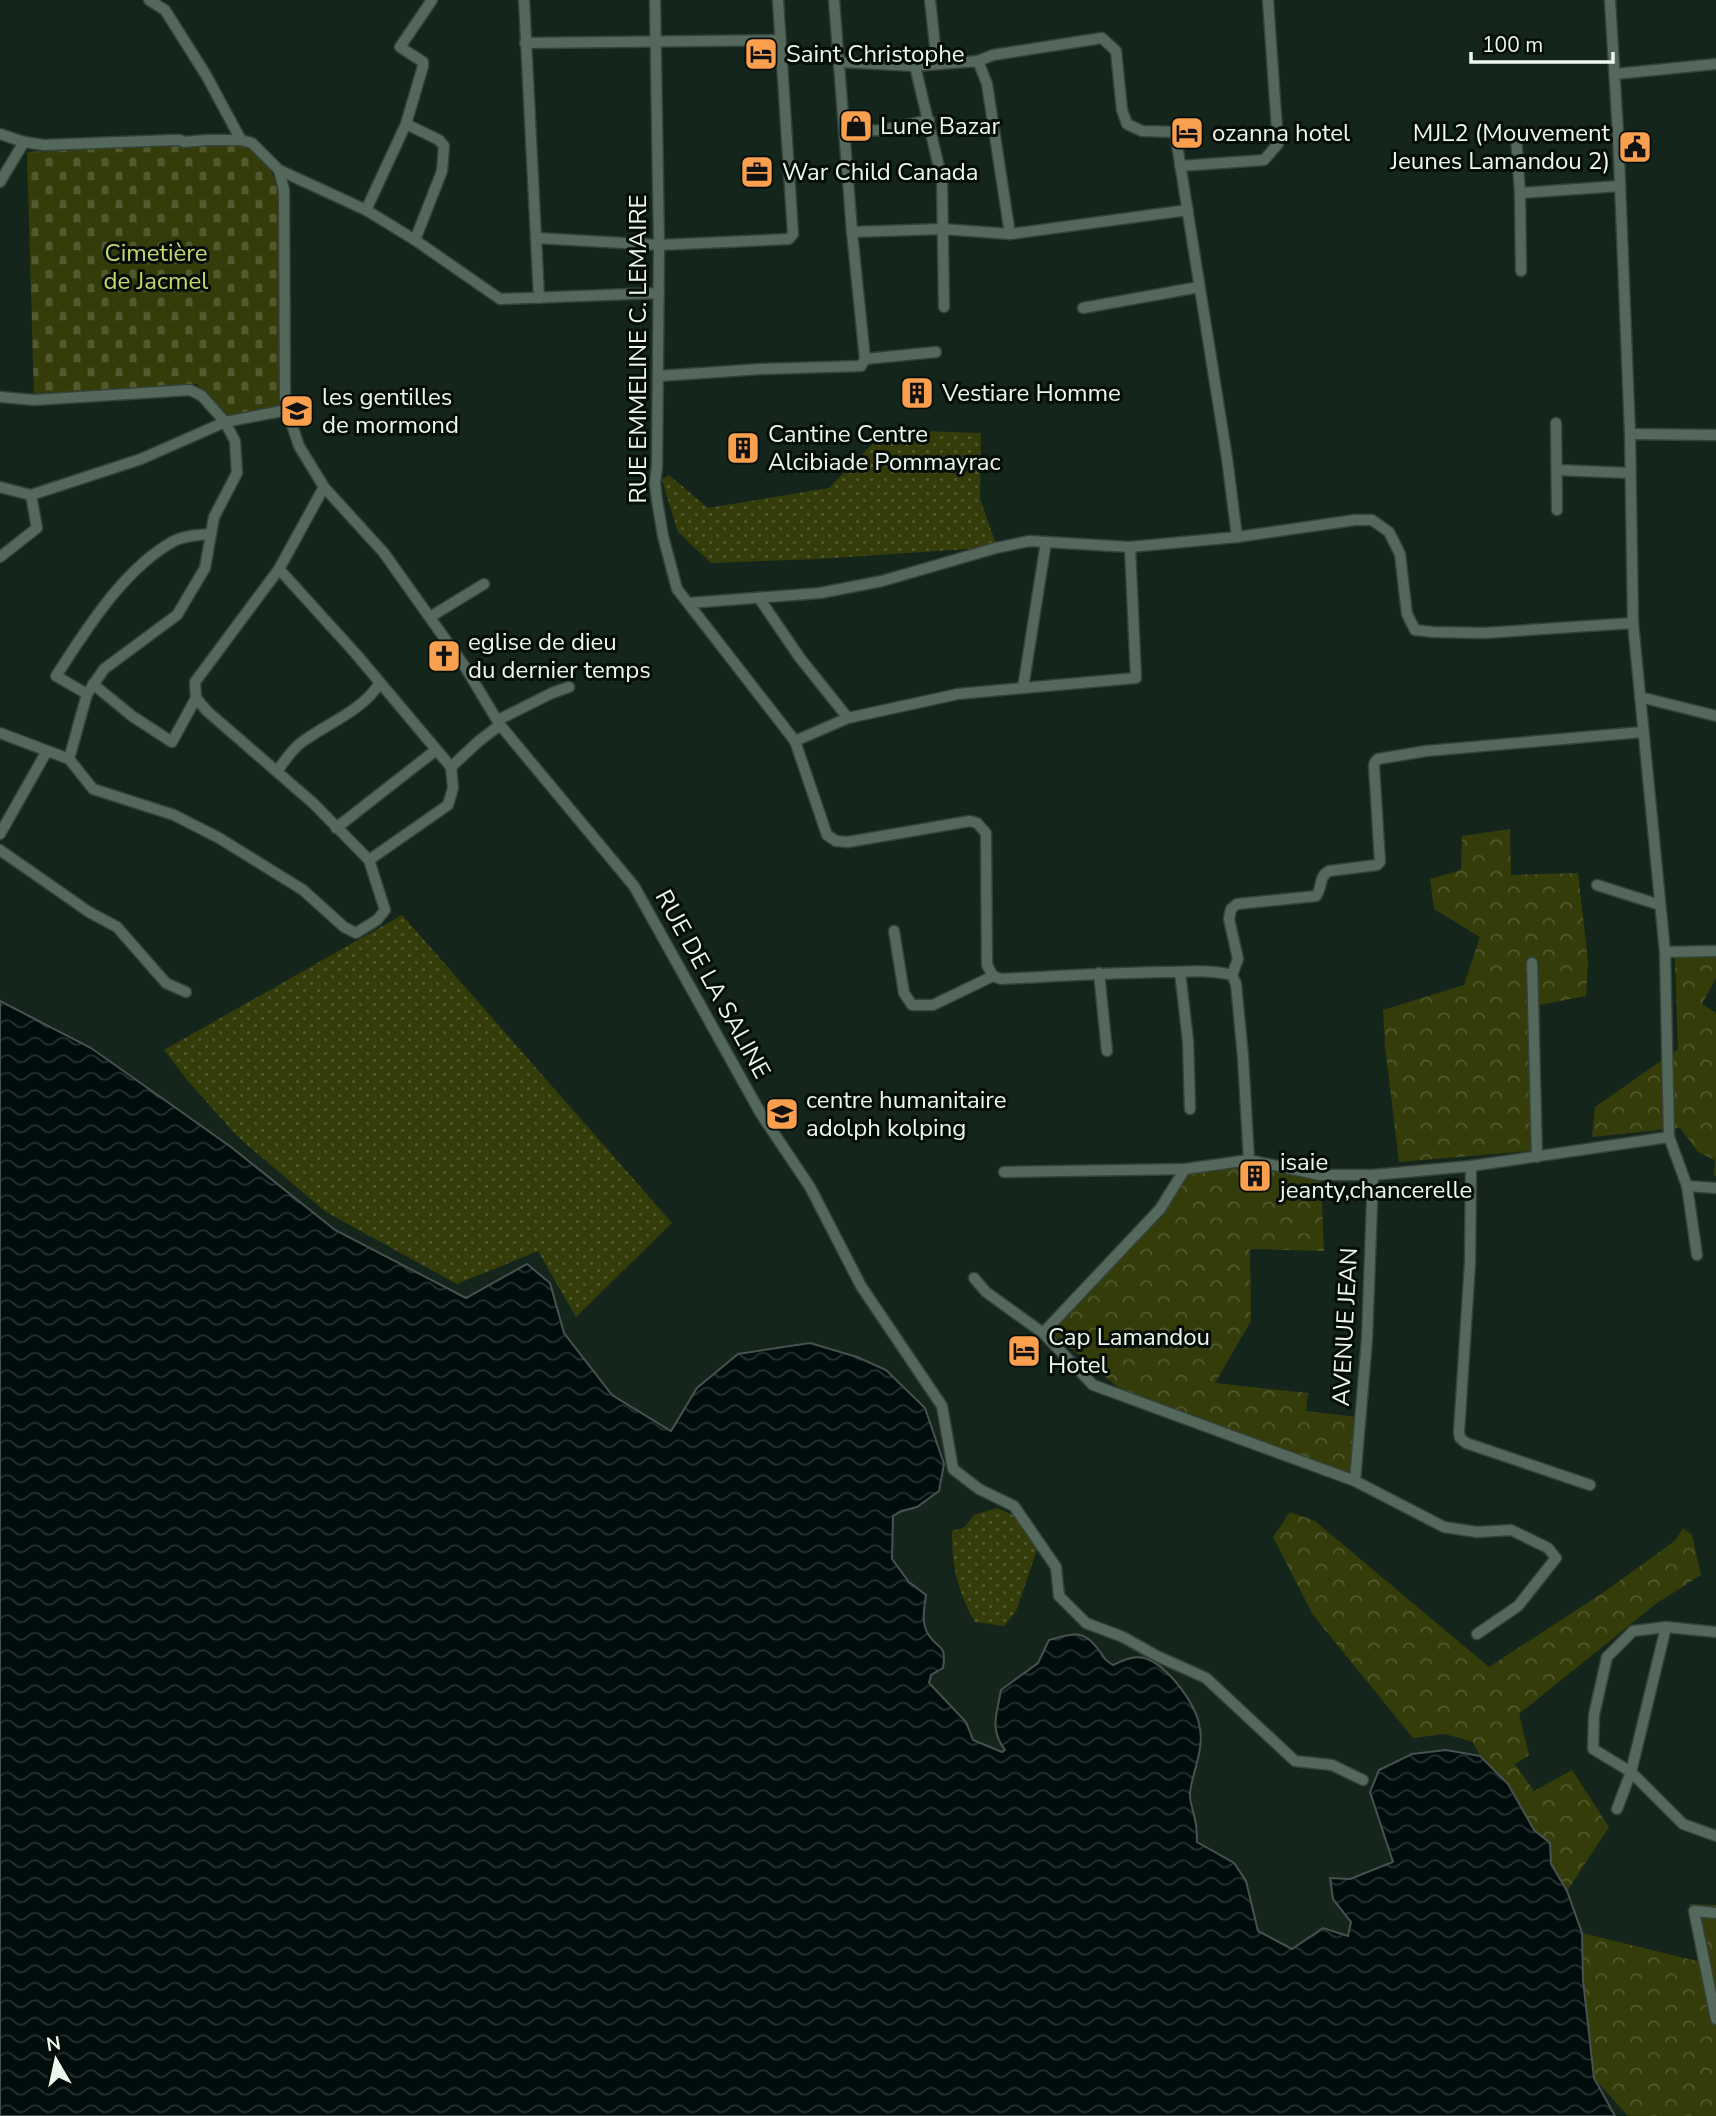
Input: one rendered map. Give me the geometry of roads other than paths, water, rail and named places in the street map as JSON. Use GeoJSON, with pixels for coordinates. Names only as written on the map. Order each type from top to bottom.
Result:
{"type":"FeatureCollection","features":[{"type":"Feature","properties":{"kind":"street"},"geometry":{"type":"LineString","coordinates":[[149,0],[165,10],[206,75],[241,140]]}},
{"type":"Feature","properties":{"kind":"street"},"geometry":{"type":"LineString","coordinates":[[524,0],[539,298]]}},
{"type":"Feature","properties":{"kind":"street","name":"RUE EMMELINE C. LEMAIRE"},"geometry":{"type":"LineString","coordinates":[[655,0],[659,245],[659,376],[655,483],[663,536],[677,589],[795,741],[827,835],[836,841],[848,842],[970,821],[977,823],[986,833],[987,965],[993,976]]}},
{"type":"Feature","properties":{"kind":"street"},"geometry":{"type":"LineString","coordinates":[[536,238],[659,245],[789,239],[793,234],[778,0]]}},
{"type":"Feature","properties":{"kind":"street"},"geometry":{"type":"LineString","coordinates":[[659,376],[860,366],[865,359],[834,0]]}},
{"type":"Feature","properties":{"kind":"street"},"geometry":{"type":"LineString","coordinates":[[930,0],[937,64]]}},
{"type":"Feature","properties":{"kind":"street"},"geometry":{"type":"LineString","coordinates":[[1180,166],[1264,160],[1278,144],[1268,0]]}},
{"type":"Feature","properties":{"kind":"street"},"geometry":{"type":"LineString","coordinates":[[1610,0],[1630,434],[1633,623],[1665,952],[1669,1137],[1687,1186],[1697,1255]]}},
{"type":"Feature","properties":{"kind":"street"},"geometry":{"type":"LineString","coordinates":[[366,210],[406,124],[424,66],[423,62],[400,47],[431,3]]}},
{"type":"Feature","properties":{"kind":"street"},"geometry":{"type":"LineString","coordinates":[[839,62],[915,66],[978,61],[993,55],[1102,38],[1116,51],[1122,110],[1127,124],[1142,131],[1175,132],[1237,537]]}},
{"type":"Feature","properties":{"kind":"street"},"geometry":{"type":"LineString","coordinates":[[526,43],[780,40]]}},
{"type":"Feature","properties":{"kind":"street"},"geometry":{"type":"LineString","coordinates":[[978,61],[987,84],[1010,234]]}},
{"type":"Feature","properties":{"kind":"street"},"geometry":{"type":"LineString","coordinates":[[1615,74],[1716,64]]}},
{"type":"Feature","properties":{"kind":"street"},"geometry":{"type":"LineString","coordinates":[[915,66],[942,180],[944,307]]}},
{"type":"Feature","properties":{"kind":"street"},"geometry":{"type":"LineString","coordinates":[[844,131],[883,130],[929,120]]}},
{"type":"Feature","properties":{"kind":"street"},"geometry":{"type":"LineString","coordinates":[[406,124],[439,140],[444,146],[442,171],[415,240]]}},
{"type":"Feature","properties":{"kind":"street"},"geometry":{"type":"LineString","coordinates":[[0,134],[44,145],[241,140],[252,143],[279,170],[366,210],[415,240],[500,299],[659,293]]}},
{"type":"Feature","properties":{"kind":"street"},"geometry":{"type":"LineString","coordinates":[[1516,136],[1521,271]]}},
{"type":"Feature","properties":{"kind":"street"},"geometry":{"type":"LineString","coordinates":[[0,182],[24,142]]}},
{"type":"Feature","properties":{"kind":"street","name":"RUE DE LA SALINE"},"geometry":{"type":"LineString","coordinates":[[279,170],[284,190],[285,396],[299,446],[324,487],[384,553],[465,667],[499,723],[634,886],[755,1102],[810,1187],[861,1286],[942,1406],[953,1469],[979,1489],[1014,1506],[1056,1567],[1059,1596],[1086,1623],[1123,1637],[1206,1678],[1295,1760],[1332,1765],[1363,1780]]}},
{"type":"Feature","properties":{"kind":"street"},"geometry":{"type":"LineString","coordinates":[[1520,193],[1620,186]]}},
{"type":"Feature","properties":{"kind":"street"},"geometry":{"type":"LineString","coordinates":[[852,232],[942,229],[1010,234],[1188,210]]}},
{"type":"Feature","properties":{"kind":"street"},"geometry":{"type":"LineString","coordinates":[[1083,307],[1199,286]]}},
{"type":"Feature","properties":{"kind":"street"},"geometry":{"type":"LineString","coordinates":[[865,359],[936,352]]}},
{"type":"Feature","properties":{"kind":"street"},"geometry":{"type":"LineString","coordinates":[[0,397],[34,400],[190,390],[202,396],[225,422],[235,441],[237,473],[214,517],[205,568],[177,615],[104,669],[90,689],[69,759]]}},
{"type":"Feature","properties":{"kind":"street"},"geometry":{"type":"LineString","coordinates":[[0,487],[31,495],[141,458],[225,422],[287,410]]}},
{"type":"Feature","properties":{"kind":"street"},"geometry":{"type":"LineString","coordinates":[[1556,423],[1557,510]]}},
{"type":"Feature","properties":{"kind":"street"},"geometry":{"type":"LineString","coordinates":[[1630,434],[1716,435]]}},
{"type":"Feature","properties":{"kind":"street"},"geometry":{"type":"LineString","coordinates":[[1557,470],[1630,473]]}},
{"type":"Feature","properties":{"kind":"street"},"geometry":{"type":"LineString","coordinates":[[211,534],[175,540],[150,558],[99,613],[56,676],[90,689],[172,743],[196,698],[195,682],[279,569],[324,487]]}},
{"type":"Feature","properties":{"kind":"street"},"geometry":{"type":"LineString","coordinates":[[0,557],[37,528],[31,495]]}},
{"type":"Feature","properties":{"kind":"street"},"geometry":{"type":"LineString","coordinates":[[688,603],[820,593],[869,583],[1029,541],[1130,547],[1373,520],[1389,532],[1400,554],[1407,614],[1415,630],[1484,633],[1633,623]]}},
{"type":"Feature","properties":{"kind":"street"},"geometry":{"type":"LineString","coordinates":[[1023,688],[1046,542]]}},
{"type":"Feature","properties":{"kind":"street"},"geometry":{"type":"LineString","coordinates":[[795,741],[848,718],[958,694],[1136,678],[1130,547]]}},
{"type":"Feature","properties":{"kind":"street"},"geometry":{"type":"LineString","coordinates":[[279,569],[356,654],[451,767],[453,788],[448,805],[369,860]]}},
{"type":"Feature","properties":{"kind":"street"},"geometry":{"type":"LineString","coordinates":[[430,617],[484,584]]}},
{"type":"Feature","properties":{"kind":"street"},"geometry":{"type":"LineString","coordinates":[[759,597],[800,658],[848,718]]}},
{"type":"Feature","properties":{"kind":"street"},"geometry":{"type":"LineString","coordinates":[[277,771],[300,743],[358,708],[380,683]]}},
{"type":"Feature","properties":{"kind":"street"},"geometry":{"type":"LineString","coordinates":[[451,767],[499,723],[552,693],[569,687]]}},
{"type":"Feature","properties":{"kind":"street"},"geometry":{"type":"LineString","coordinates":[[0,733],[69,759],[93,789],[174,815],[219,838],[303,890],[344,927],[356,933],[377,920],[385,910],[369,860],[313,803],[207,711],[196,698]]}},
{"type":"Feature","properties":{"kind":"street"},"geometry":{"type":"LineString","coordinates":[[1640,698],[1716,716]]}},
{"type":"Feature","properties":{"kind":"street"},"geometry":{"type":"LineString","coordinates":[[1249,1160],[1243,1057],[1236,984],[1232,975],[1238,959],[1229,919],[1231,909],[1237,904],[1316,896],[1321,878],[1329,871],[1377,865],[1380,862],[1374,766],[1378,759],[1426,751],[1642,732]]}},
{"type":"Feature","properties":{"kind":"street"},"geometry":{"type":"LineString","coordinates":[[336,828],[436,750]]}},
{"type":"Feature","properties":{"kind":"street"},"geometry":{"type":"LineString","coordinates":[[0,834],[47,751]]}},
{"type":"Feature","properties":{"kind":"street"},"geometry":{"type":"LineString","coordinates":[[0,850],[89,912],[117,927],[166,983],[186,992]]}},
{"type":"Feature","properties":{"kind":"street"},"geometry":{"type":"LineString","coordinates":[[1597,885],[1660,905]]}},
{"type":"Feature","properties":{"kind":"street"},"geometry":{"type":"LineString","coordinates":[[894,931],[904,993],[912,1005],[933,1005],[993,976],[1001,979],[1098,973],[1220,971],[1232,975]]}},
{"type":"Feature","properties":{"kind":"street"},"geometry":{"type":"LineString","coordinates":[[1665,952],[1716,951]]}},
{"type":"Feature","properties":{"kind":"street"},"geometry":{"type":"LineString","coordinates":[[1532,963],[1537,1157]]}},
{"type":"Feature","properties":{"kind":"street"},"geometry":{"type":"LineString","coordinates":[[1180,972],[1188,1041],[1190,1109]]}},
{"type":"Feature","properties":{"kind":"street"},"geometry":{"type":"LineString","coordinates":[[1098,973],[1107,1051]]}},
{"type":"Feature","properties":{"kind":"street"},"geometry":{"type":"LineString","coordinates":[[1004,1172],[1185,1169],[1249,1160],[1320,1175],[1373,1175],[1471,1166],[1669,1137]]}},
{"type":"Feature","properties":{"kind":"street"},"geometry":{"type":"LineString","coordinates":[[1471,1166],[1470,1263],[1460,1438],[1466,1443],[1590,1485]]}},
{"type":"Feature","properties":{"kind":"street"},"geometry":{"type":"LineString","coordinates":[[1043,1333],[1160,1209],[1185,1169]]}},
{"type":"Feature","properties":{"kind":"street","name":"AVENUE JEAN"},"geometry":{"type":"LineString","coordinates":[[1355,1482],[1367,1339],[1373,1175]]}},
{"type":"Feature","properties":{"kind":"street"},"geometry":{"type":"LineString","coordinates":[[1687,1186],[1716,1188]]}},
{"type":"Feature","properties":{"kind":"street"},"geometry":{"type":"LineString","coordinates":[[974,1278],[986,1292],[1043,1333],[1093,1385],[1355,1482],[1444,1527],[1477,1532],[1511,1530],[1548,1548],[1556,1558],[1518,1606],[1477,1634]]}},
{"type":"Feature","properties":{"kind":"street"},"geometry":{"type":"LineString","coordinates":[[1716,1632],[1666,1628],[1633,1631],[1607,1657],[1594,1715],[1592,1749],[1631,1772],[1683,1824],[1716,1836]]}},
{"type":"Feature","properties":{"kind":"street"},"geometry":{"type":"LineString","coordinates":[[1617,1809],[1631,1772],[1666,1628]]}},
{"type":"Feature","properties":{"kind":"street"},"geometry":{"type":"LineString","coordinates":[[1716,1913],[1694,1911],[1716,2019]]}},
{"type":"Feature","properties":{"kind":"water"},"geometry":{"type":"Polygon","coordinates":[[[0,1001],[91,1048],[231,1147],[335,1230],[466,1298],[527,1264],[550,1283],[564,1333],[612,1395],[671,1431],[697,1388],[738,1354],[810,1343],[857,1357],[886,1370],[925,1408],[944,1464],[939,1491],[917,1507],[893,1516],[892,1559],[909,1582],[926,1595],[924,1625],[944,1654],[943,1668],[931,1675],[929,1683],[966,1722],[973,1740],[1002,1752],[1005,1750],[996,1728],[1001,1690],[1038,1663],[1049,1640],[1081,1635],[1092,1642],[1113,1665],[1136,1657],[1153,1662],[1180,1687],[1198,1719],[1201,1737],[1190,1796],[1197,1842],[1234,1863],[1246,1881],[1258,1931],[1292,1949],[1323,1928],[1348,1936],[1351,1922],[1333,1899],[1330,1878],[1350,1879],[1393,1862],[1370,1792],[1379,1770],[1412,1754],[1446,1750],[1480,1756],[1508,1784],[1534,1830],[1550,1843],[1551,1864],[1567,1891],[1582,1933],[1583,1980],[1594,2078],[1615,2116],[0,2116],[0,1001]]]}},
{"type":"Feature","properties":{"kind":"place","name":"Saint Christophe"},"geometry":{"type":"Point","coordinates":[761,54]}},
{"type":"Feature","properties":{"kind":"place","name":"Lune Bazar"},"geometry":{"type":"Point","coordinates":[856,126]}},
{"type":"Feature","properties":{"kind":"place","name":"ozanna hotel"},"geometry":{"type":"Point","coordinates":[1187,133]}},
{"type":"Feature","properties":{"kind":"place","name":"MJL2 (Mouvement Jeunes Lamandou 2)"},"geometry":{"type":"Point","coordinates":[1635,147]}},
{"type":"Feature","properties":{"kind":"place","name":"War Child Canada"},"geometry":{"type":"Point","coordinates":[757,172]}},
{"type":"Feature","properties":{"kind":"place","name":"Vestiare Homme"},"geometry":{"type":"Point","coordinates":[917,393]}},
{"type":"Feature","properties":{"kind":"place","name":"les gentilles de mormond"},"geometry":{"type":"Point","coordinates":[297,411]}},
{"type":"Feature","properties":{"kind":"place","name":"Cantine Centre Alcibiade Pommayrac"},"geometry":{"type":"Point","coordinates":[743,448]}},
{"type":"Feature","properties":{"kind":"place","name":"eglise de dieu du dernier temps"},"geometry":{"type":"Point","coordinates":[444,656]}},
{"type":"Feature","properties":{"kind":"place","name":"centre humanitaire adolph kolping"},"geometry":{"type":"Point","coordinates":[782,1114]}},
{"type":"Feature","properties":{"kind":"place","name":"isaie jeanty,chancerelle"},"geometry":{"type":"Point","coordinates":[1255,1176]}},
{"type":"Feature","properties":{"kind":"place","name":"Cap Lamandou Hotel"},"geometry":{"type":"Point","coordinates":[1024,1351]}},
{"type":"Feature","properties":{"kind":"park label","name":"Cimetière de Jacmel"},"geometry":{"type":"Point","coordinates":[156,267]}}]}
